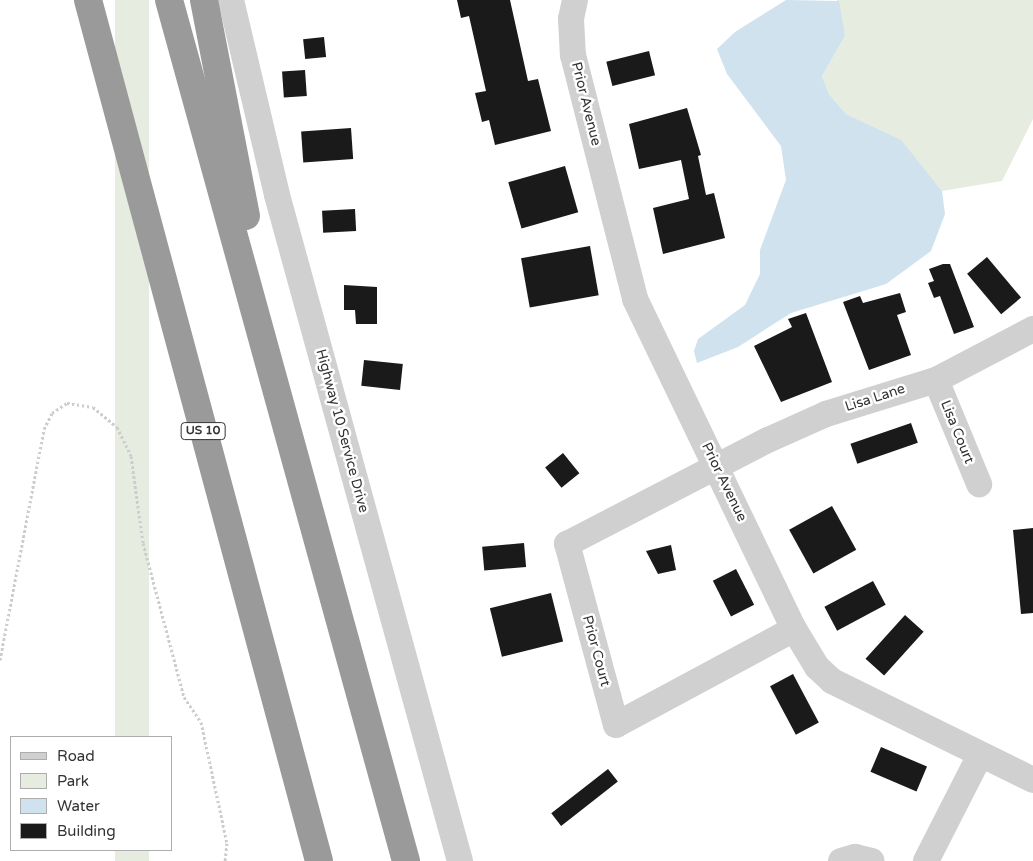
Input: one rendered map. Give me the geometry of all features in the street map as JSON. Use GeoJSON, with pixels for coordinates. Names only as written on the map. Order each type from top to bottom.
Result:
{"type":"FeatureCollection","features":[{"type":"Feature","properties":{"kind":"highway"},"geometry":{"type":"LineString","coordinates":[[169,0],[406,861]]}},
{"type":"Feature","properties":{"kind":"highway"},"geometry":{"type":"LineString","coordinates":[[204,0],[271,366]]}},
{"type":"Feature","properties":{"kind":"highway","name":"US 10"},"geometry":{"type":"LineString","coordinates":[[89,6],[319,861]]}},
{"type":"Feature","properties":{"kind":"street","name":"Highway 10 Service Drive"},"geometry":{"type":"LineString","coordinates":[[231,0],[277,195],[460,861]]}},
{"type":"Feature","properties":{"kind":"street","name":"Prior Avenue"},"geometry":{"type":"LineString","coordinates":[[575,0],[571,19],[573,55],[634,299],[794,629],[818,667],[832,681],[980,756],[1033,780]]}},
{"type":"Feature","properties":{"kind":"street","name":"Lisa Lane"},"geometry":{"type":"LineString","coordinates":[[717,467],[826,414],[936,380],[1033,329]]}},
{"type":"Feature","properties":{"kind":"street","name":"Lisa Court"},"geometry":{"type":"LineString","coordinates":[[936,380],[979,484]]}},
{"type":"Feature","properties":{"kind":"street","name":"Prior Court"},"geometry":{"type":"LineString","coordinates":[[717,467],[568,544],[616,725],[794,629]]}},
{"type":"Feature","properties":{"kind":"street"},"geometry":{"type":"LineString","coordinates":[[926,861],[980,756]]}},
{"type":"Feature","properties":{"kind":"street"},"geometry":{"type":"LineString","coordinates":[[841,861],[855,857],[872,861]]}},
{"type":"Feature","properties":{"kind":"path"},"geometry":{"type":"LineString","coordinates":[[0,660],[44,429],[52,413],[67,402],[93,407],[117,427],[131,456],[143,543],[184,697],[201,722],[227,843],[225,861]]}},
{"type":"Feature","properties":{"kind":"green space"},"geometry":{"type":"Polygon","coordinates":[[[115,0],[149,0],[149,736],[115,736],[115,0]]]}},
{"type":"Feature","properties":{"kind":"green space"},"geometry":{"type":"Polygon","coordinates":[[[837,0],[1033,0],[1033,119],[1002,181],[942,191],[900,140],[846,114],[829,94],[822,76],[845,36],[837,0]]]}},
{"type":"Feature","properties":{"kind":"green space"},"geometry":{"type":"Polygon","coordinates":[[[115,851],[149,851],[149,861],[115,861],[115,851]]]}},
{"type":"Feature","properties":{"kind":"water"},"geometry":{"type":"Polygon","coordinates":[[[786,0],[839,1],[845,36],[822,76],[829,94],[846,114],[901,140],[942,191],[945,214],[931,251],[886,284],[791,313],[738,347],[697,363],[694,351],[698,339],[745,305],[760,274],[760,250],[786,180],[781,146],[727,74],[717,49],[735,32],[786,0]]]}},
{"type":"Feature","properties":{"kind":"building"},"geometry":{"type":"Polygon","coordinates":[[[457,0],[510,0],[528,81],[538,79],[551,131],[495,145],[489,120],[482,122],[475,93],[486,91],[469,16],[461,18],[457,0]]]}},
{"type":"Feature","properties":{"kind":"building"},"geometry":{"type":"Polygon","coordinates":[[[324,37],[326,57],[305,59],[303,39],[324,37]]]}},
{"type":"Feature","properties":{"kind":"building"},"geometry":{"type":"Polygon","coordinates":[[[649,51],[655,75],[612,86],[606,62],[649,51]]]}},
{"type":"Feature","properties":{"kind":"building"},"geometry":{"type":"Polygon","coordinates":[[[305,70],[307,96],[284,98],[282,72],[305,70]]]}},
{"type":"Feature","properties":{"kind":"building"},"geometry":{"type":"Polygon","coordinates":[[[687,108],[701,155],[698,156],[706,195],[714,193],[725,238],[663,254],[653,208],[689,199],[681,160],[639,169],[629,124],[687,108]]]}},
{"type":"Feature","properties":{"kind":"building"},"geometry":{"type":"Polygon","coordinates":[[[351,128],[353,159],[303,162],[301,131],[351,128]]]}},
{"type":"Feature","properties":{"kind":"building"},"geometry":{"type":"Polygon","coordinates":[[[565,166],[578,212],[522,228],[508,182],[565,166]]]}},
{"type":"Feature","properties":{"kind":"building"},"geometry":{"type":"Polygon","coordinates":[[[355,209],[356,231],[323,233],[322,211],[355,209]]]}},
{"type":"Feature","properties":{"kind":"building"},"geometry":{"type":"Polygon","coordinates":[[[590,246],[599,295],[530,307],[521,258],[590,246]]]}},
{"type":"Feature","properties":{"kind":"building"},"geometry":{"type":"Polygon","coordinates":[[[987,257],[1021,298],[1001,314],[967,274],[987,257]]]}},
{"type":"Feature","properties":{"kind":"building"},"geometry":{"type":"Polygon","coordinates":[[[943,264],[950,264],[974,327],[954,334],[940,296],[934,298],[928,283],[934,281],[929,269],[943,264]]]}},
{"type":"Feature","properties":{"kind":"building"},"geometry":{"type":"Polygon","coordinates":[[[344,285],[377,287],[377,324],[356,324],[355,310],[344,310],[344,285]]]}},
{"type":"Feature","properties":{"kind":"building"},"geometry":{"type":"Polygon","coordinates":[[[900,293],[906,312],[897,315],[911,355],[869,370],[843,302],[860,296],[863,303],[900,293]]]}},
{"type":"Feature","properties":{"kind":"building"},"geometry":{"type":"Polygon","coordinates":[[[806,313],[832,382],[781,402],[754,346],[792,327],[788,319],[806,313]]]}},
{"type":"Feature","properties":{"kind":"building"},"geometry":{"type":"Polygon","coordinates":[[[364,360],[403,364],[400,390],[361,386],[364,360]]]}},
{"type":"Feature","properties":{"kind":"building"},"geometry":{"type":"Polygon","coordinates":[[[911,423],[918,443],[857,464],[850,444],[911,423]]]}},
{"type":"Feature","properties":{"kind":"building"},"geometry":{"type":"Polygon","coordinates":[[[563,453],[579,473],[561,488],[545,467],[563,453]]]}},
{"type":"Feature","properties":{"kind":"building"},"geometry":{"type":"Polygon","coordinates":[[[832,506],[856,550],[813,573],[789,530],[832,506]]]}},
{"type":"Feature","properties":{"kind":"building"},"geometry":{"type":"Polygon","coordinates":[[[1033,528],[1033,613],[1021,614],[1013,530],[1033,528]]]}},
{"type":"Feature","properties":{"kind":"building"},"geometry":{"type":"Polygon","coordinates":[[[524,543],[526,567],[484,571],[482,547],[524,543]]]}},
{"type":"Feature","properties":{"kind":"building"},"geometry":{"type":"Polygon","coordinates":[[[671,545],[676,570],[658,574],[646,551],[671,545]]]}},
{"type":"Feature","properties":{"kind":"building"},"geometry":{"type":"Polygon","coordinates":[[[736,569],[754,605],[731,616],[713,581],[736,569]]]}},
{"type":"Feature","properties":{"kind":"building"},"geometry":{"type":"Polygon","coordinates":[[[873,581],[886,605],[837,631],[824,607],[873,581]]]}},
{"type":"Feature","properties":{"kind":"building"},"geometry":{"type":"Polygon","coordinates":[[[551,593],[563,642],[502,657],[490,608],[551,593]]]}},
{"type":"Feature","properties":{"kind":"building"},"geometry":{"type":"Polygon","coordinates":[[[905,615],[924,632],[884,676],[866,659],[905,615]]]}},
{"type":"Feature","properties":{"kind":"building"},"geometry":{"type":"Polygon","coordinates":[[[793,674],[819,723],[796,735],[770,686],[793,674]]]}},
{"type":"Feature","properties":{"kind":"building"},"geometry":{"type":"Polygon","coordinates":[[[881,747],[927,767],[916,791],[870,772],[881,747]]]}},
{"type":"Feature","properties":{"kind":"building"},"geometry":{"type":"Polygon","coordinates":[[[608,769],[618,782],[561,826],[551,813],[608,769]]]}}]}
